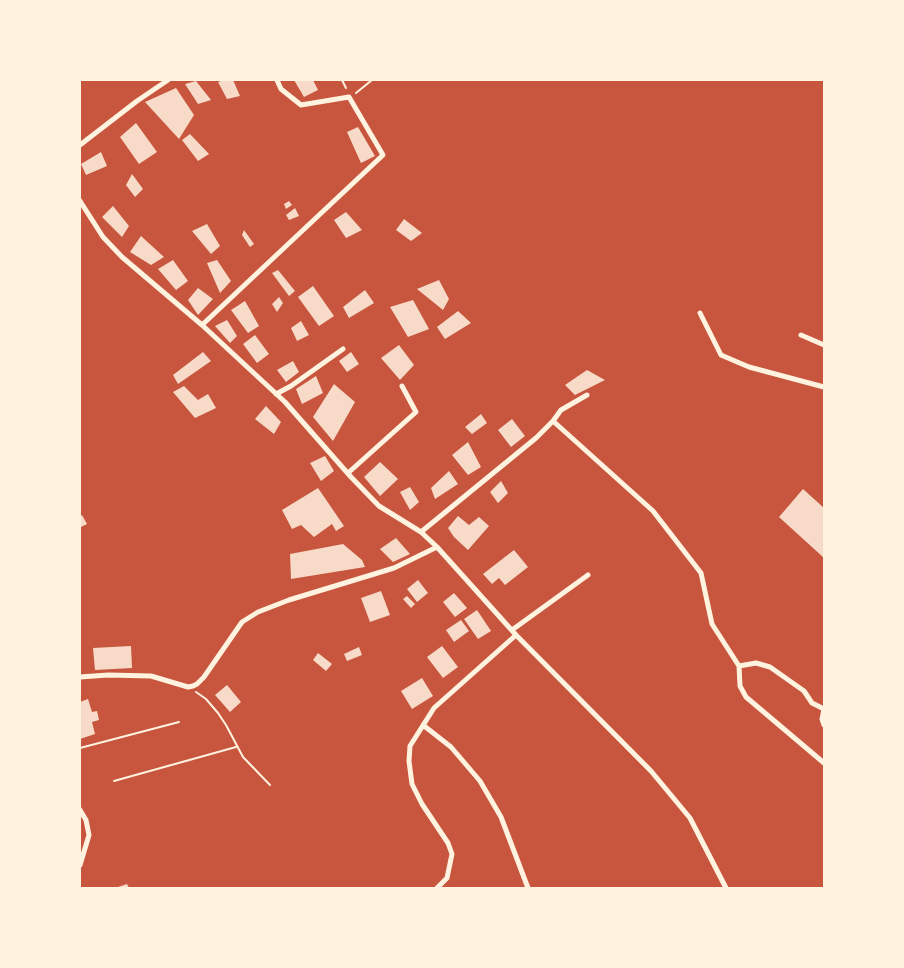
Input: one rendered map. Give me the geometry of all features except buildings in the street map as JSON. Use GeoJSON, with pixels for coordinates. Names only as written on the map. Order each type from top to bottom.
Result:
{"type":"FeatureCollection","features":[{"type":"Feature","properties":{"kind":"street"},"geometry":{"type":"LineString","coordinates":[[80,145],[168,80]]}},
{"type":"Feature","properties":{"kind":"street"},"geometry":{"type":"LineString","coordinates":[[202,325],[383,155],[349,97],[301,105],[281,89],[277,80]]}},
{"type":"Feature","properties":{"kind":"street"},"geometry":{"type":"LineString","coordinates":[[80,201],[103,237],[122,257],[202,325],[285,402],[379,506],[421,532],[437,547],[516,635],[651,771],[690,818],[726,888]]}},
{"type":"Feature","properties":{"kind":"street"},"geometry":{"type":"LineString","coordinates":[[700,313],[721,355],[749,367],[825,387]]}},
{"type":"Feature","properties":{"kind":"street"},"geometry":{"type":"LineString","coordinates":[[801,335],[825,345]]}},
{"type":"Feature","properties":{"kind":"street"},"geometry":{"type":"LineString","coordinates":[[276,394],[343,349]]}},
{"type":"Feature","properties":{"kind":"street"},"geometry":{"type":"LineString","coordinates":[[348,473],[416,412],[402,386]]}},
{"type":"Feature","properties":{"kind":"street"},"geometry":{"type":"LineString","coordinates":[[421,532],[536,438],[561,410],[587,395]]}},
{"type":"Feature","properties":{"kind":"street"},"geometry":{"type":"LineString","coordinates":[[553,421],[653,511],[701,573],[712,624],[739,666],[740,686],[747,697],[825,763]]}},
{"type":"Feature","properties":{"kind":"street"},"geometry":{"type":"LineString","coordinates":[[80,677],[151,676],[188,687],[198,684],[242,622],[258,612],[289,600],[394,568],[437,547]]}},
{"type":"Feature","properties":{"kind":"street"},"geometry":{"type":"LineString","coordinates":[[512,630],[588,575]]}},
{"type":"Feature","properties":{"kind":"street"},"geometry":{"type":"LineString","coordinates":[[437,888],[447,878],[452,854],[448,843],[422,804],[412,784],[410,746],[434,708],[516,635]]}},
{"type":"Feature","properties":{"kind":"street"},"geometry":{"type":"LineString","coordinates":[[739,666],[756,663],[770,668],[804,692],[812,703],[824,709],[822,720],[825,726]]}},
{"type":"Feature","properties":{"kind":"street"},"geometry":{"type":"LineString","coordinates":[[423,725],[451,747],[480,781],[501,817],[528,888]]}},
{"type":"Feature","properties":{"kind":"street"},"geometry":{"type":"LineString","coordinates":[[80,810],[89,828],[89,835],[80,865]]}},
{"type":"Feature","properties":{"kind":"lane"},"geometry":{"type":"LineString","coordinates":[[80,748],[179,722]]}},
{"type":"Feature","properties":{"kind":"path"},"geometry":{"type":"LineString","coordinates":[[349,97],[372,80]]}},
{"type":"Feature","properties":{"kind":"path"},"geometry":{"type":"LineString","coordinates":[[188,687],[206,699],[218,713],[243,757],[270,785]]}},
{"type":"Feature","properties":{"kind":"path"},"geometry":{"type":"LineString","coordinates":[[114,781],[237,747]]}}]}
